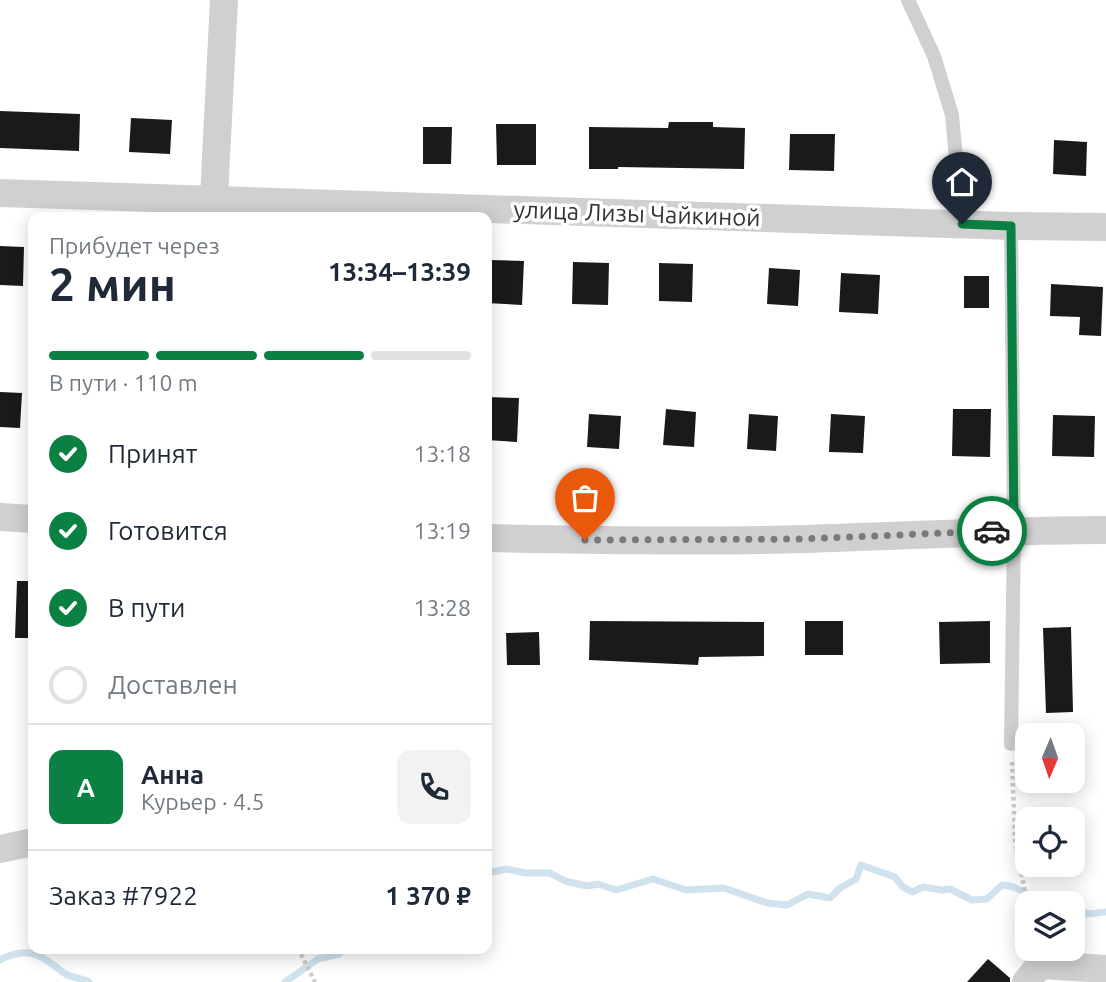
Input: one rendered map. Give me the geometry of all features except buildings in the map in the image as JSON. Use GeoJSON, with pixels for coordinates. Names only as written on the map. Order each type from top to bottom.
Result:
{"type":"FeatureCollection","features":[{"type":"Feature","properties":{"kind":"street"},"geometry":{"type":"LineString","coordinates":[[213,209],[224,0]]}},
{"type":"Feature","properties":{"kind":"street","name":"улица Лизы Чайкиной"},"geometry":{"type":"LineString","coordinates":[[0,193],[213,209],[363,212]]}},
{"type":"Feature","properties":{"kind":"street","name":"улица Лизы Чайкиной"},"geometry":{"type":"LineString","coordinates":[[492,215],[1106,227]]}},
{"type":"Feature","properties":{"kind":"street"},"geometry":{"type":"LineString","coordinates":[[0,517],[28,519]]}},
{"type":"Feature","properties":{"kind":"street"},"geometry":{"type":"LineString","coordinates":[[492,538],[610,541],[802,539],[1014,530],[1106,530]]}},
{"type":"Feature","properties":{"kind":"street"},"geometry":{"type":"LineString","coordinates":[[0,849],[28,843]]}},
{"type":"Feature","properties":{"kind":"street"},"geometry":{"type":"LineString","coordinates":[[1026,982],[1040,965],[1106,969]]}},
{"type":"Feature","properties":{"kind":"lane"},"geometry":{"type":"LineString","coordinates":[[908,0],[934,56],[952,115],[962,224]]}},
{"type":"Feature","properties":{"kind":"lane"},"geometry":{"type":"LineString","coordinates":[[1011,226],[1014,530],[1011,744]]}},
{"type":"Feature","properties":{"kind":"path"},"geometry":{"type":"LineString","coordinates":[[1011,744],[1015,839],[1025,891]]}},
{"type":"Feature","properties":{"kind":"path"},"geometry":{"type":"LineString","coordinates":[[301,954],[315,982]]}},
{"type":"Feature","properties":{"kind":"waterway"},"geometry":{"type":"LineString","coordinates":[[492,872],[507,869],[525,873],[550,873],[565,881],[587,886],[598,884],[616,890],[653,879],[686,890],[724,888],[767,903],[787,905],[808,894],[830,898],[840,888],[856,879],[861,865],[895,877],[903,887],[912,892],[923,887],[950,889],[972,900],[987,899],[1002,885],[1021,891]]}},
{"type":"Feature","properties":{"kind":"waterway"},"geometry":{"type":"LineString","coordinates":[[1085,913],[1106,912]]}},
{"type":"Feature","properties":{"kind":"waterway"},"geometry":{"type":"LineString","coordinates":[[0,960],[19,953],[28,953]]}},
{"type":"Feature","properties":{"kind":"waterway"},"geometry":{"type":"LineString","coordinates":[[34,954],[67,975],[89,982]]}},
{"type":"Feature","properties":{"kind":"waterway"},"geometry":{"type":"LineString","coordinates":[[285,982],[318,959],[339,954]]}},
{"type":"Feature","properties":{"kind":"way so far"},"geometry":{"type":"LineString","coordinates":[[585,540],[802,539],[992,531]]}},
{"type":"Feature","properties":{"kind":"route"},"geometry":{"type":"LineString","coordinates":[[962,224],[1011,226],[1014,530],[992,531]]}}]}
